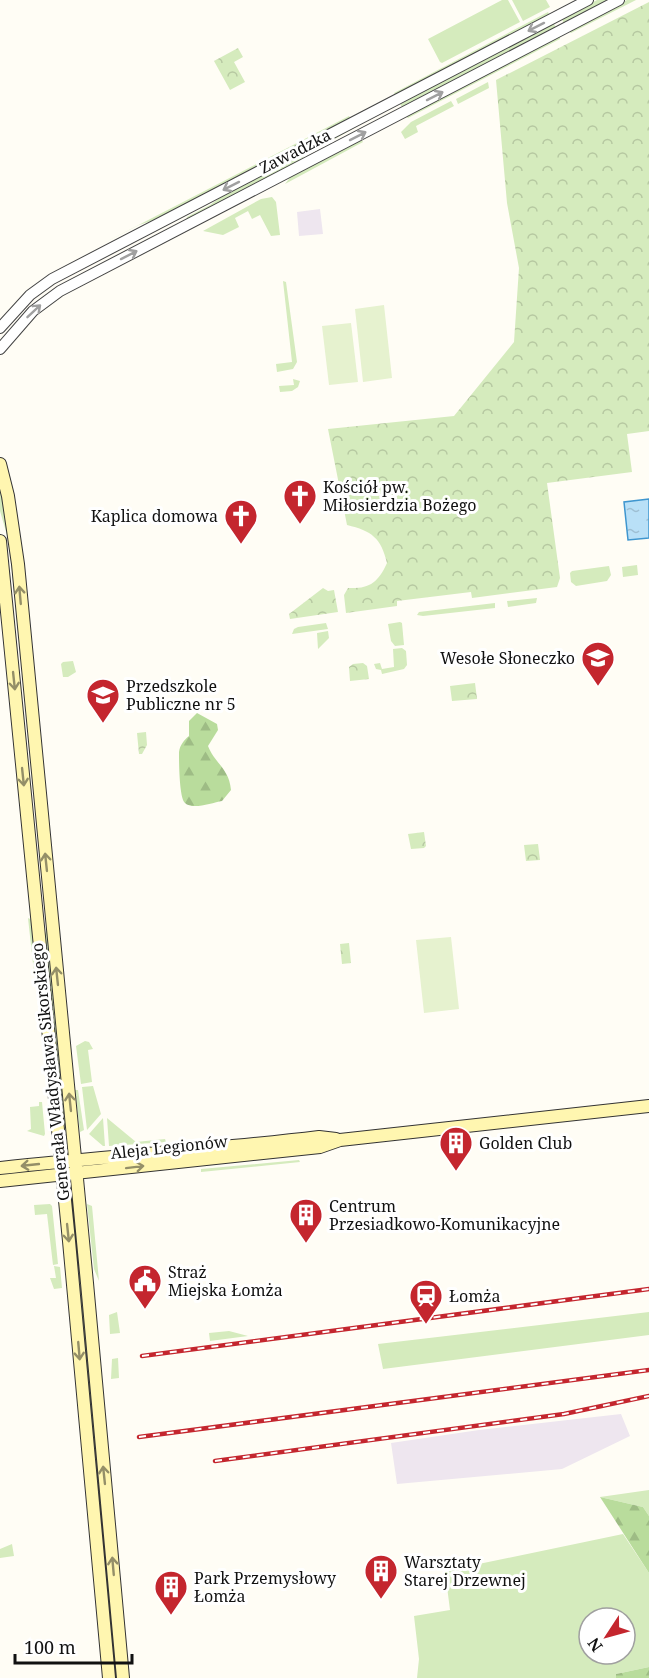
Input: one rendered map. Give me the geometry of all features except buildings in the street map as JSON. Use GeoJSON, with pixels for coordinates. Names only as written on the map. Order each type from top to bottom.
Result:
{"type":"FeatureCollection","features":[{"type":"Feature","properties":{"kind":"main road","name":"Generała Władysława Sikorskiego"},"geometry":{"type":"LineString","coordinates":[[0,464],[15,535],[123,1678]]}},
{"type":"Feature","properties":{"kind":"main road","name":"Generała Władysława Sikorskiego"},"geometry":{"type":"LineString","coordinates":[[0,541],[109,1678]]}},
{"type":"Feature","properties":{"kind":"main road","name":"Aleja Legionów"},"geometry":{"type":"LineString","coordinates":[[0,1181],[320,1147],[340,1140],[649,1106]]}},
{"type":"Feature","properties":{"kind":"main road","name":"Aleja Legionów"},"geometry":{"type":"LineString","coordinates":[[0,1168],[319,1137],[340,1140]]}},
{"type":"Feature","properties":{"kind":"street","name":"Zawadzka"},"geometry":{"type":"LineString","coordinates":[[0,328],[30,295],[52,279],[588,0]]}},
{"type":"Feature","properties":{"kind":"street","name":"Zawadzka"},"geometry":{"type":"LineString","coordinates":[[0,349],[33,311],[60,291],[619,0]]}},
{"type":"Feature","properties":{"kind":"shaded area"},"geometry":{"type":"Polygon","coordinates":[[[320,209],[323,234],[299,236],[297,212],[320,209]]]}},
{"type":"Feature","properties":{"kind":"shaded area"},"geometry":{"type":"Polygon","coordinates":[[[621,1414],[630,1436],[562,1469],[397,1484],[391,1443],[479,1430],[621,1414]]]}},
{"type":"Feature","properties":{"kind":"green space"},"geometry":{"type":"Polygon","coordinates":[[[502,0],[508,0],[520,22],[440,62],[428,39],[502,0]]]}},
{"type":"Feature","properties":{"kind":"green space"},"geometry":{"type":"Polygon","coordinates":[[[512,0],[546,0],[550,7],[523,21],[512,0]]]}},
{"type":"Feature","properties":{"kind":"green space"},"geometry":{"type":"Polygon","coordinates":[[[597,0],[609,0],[564,24],[562,19],[597,0]]]}},
{"type":"Feature","properties":{"kind":"green space"},"geometry":{"type":"Polygon","coordinates":[[[627,0],[636,0],[571,33],[567,30],[627,0]]]}},
{"type":"Feature","properties":{"kind":"green space"},"geometry":{"type":"Polygon","coordinates":[[[649,2],[649,431],[627,434],[632,472],[547,483],[560,578],[557,587],[472,598],[471,592],[397,601],[397,606],[346,613],[344,595],[348,588],[367,586],[372,583],[387,563],[382,547],[374,537],[363,530],[347,525],[328,429],[454,416],[514,342],[519,268],[507,203],[496,80],[649,2]]]}},
{"type":"Feature","properties":{"kind":"green space"},"geometry":{"type":"Polygon","coordinates":[[[548,12],[550,16],[396,96],[394,93],[548,12]]]}},
{"type":"Feature","properties":{"kind":"green space"},"geometry":{"type":"Polygon","coordinates":[[[553,22],[556,28],[402,107],[400,104],[553,22]]]}},
{"type":"Feature","properties":{"kind":"green space"},"geometry":{"type":"Polygon","coordinates":[[[560,35],[560,39],[408,118],[405,116],[560,35]]]}},
{"type":"Feature","properties":{"kind":"green space"},"geometry":{"type":"Polygon","coordinates":[[[238,48],[243,57],[234,62],[245,82],[230,90],[214,61],[238,48]]]}},
{"type":"Feature","properties":{"kind":"green space"},"geometry":{"type":"Polygon","coordinates":[[[488,82],[489,88],[458,104],[456,99],[488,82]]]}},
{"type":"Feature","properties":{"kind":"green space"},"geometry":{"type":"Polygon","coordinates":[[[451,101],[454,106],[416,126],[418,132],[405,139],[401,132],[411,122],[451,101]]]}},
{"type":"Feature","properties":{"kind":"green space"},"geometry":{"type":"Polygon","coordinates":[[[349,116],[351,119],[157,219],[139,225],[96,247],[349,116]]]}},
{"type":"Feature","properties":{"kind":"green space"},"geometry":{"type":"Polygon","coordinates":[[[355,126],[290,166],[186,221],[187,217],[210,205],[229,191],[355,126]]]}},
{"type":"Feature","properties":{"kind":"green space"},"geometry":{"type":"Polygon","coordinates":[[[361,139],[363,142],[285,184],[292,175],[361,139]]]}},
{"type":"Feature","properties":{"kind":"green space"},"geometry":{"type":"Polygon","coordinates":[[[272,197],[276,202],[280,235],[271,236],[260,215],[252,219],[248,211],[235,218],[239,227],[223,235],[203,231],[261,199],[272,197]]]}},
{"type":"Feature","properties":{"kind":"green space"},"geometry":{"type":"Polygon","coordinates":[[[283,281],[286,282],[297,362],[293,369],[277,372],[276,364],[292,362],[283,281]]]}},
{"type":"Feature","properties":{"kind":"green space"},"geometry":{"type":"Polygon","coordinates":[[[384,305],[392,378],[363,382],[355,309],[384,305]]]}},
{"type":"Feature","properties":{"kind":"green space"},"geometry":{"type":"Polygon","coordinates":[[[351,323],[358,382],[329,385],[322,326],[351,323]]]}},
{"type":"Feature","properties":{"kind":"green space"},"geometry":{"type":"Polygon","coordinates":[[[293,379],[300,381],[298,387],[292,391],[280,392],[279,386],[294,385],[293,379]]]}},
{"type":"Feature","properties":{"kind":"green space"},"geometry":{"type":"Polygon","coordinates":[[[0,481],[6,507],[20,633],[18,633],[9,542],[0,511],[0,481]]]}},
{"type":"Feature","properties":{"kind":"green space"},"geometry":{"type":"Polygon","coordinates":[[[637,565],[638,575],[623,577],[622,567],[637,565]]]}},
{"type":"Feature","properties":{"kind":"green space"},"geometry":{"type":"Polygon","coordinates":[[[609,566],[611,575],[607,581],[576,586],[571,582],[570,573],[572,571],[609,566]]]}},
{"type":"Feature","properties":{"kind":"green space"},"geometry":{"type":"Polygon","coordinates":[[[323,588],[328,591],[334,590],[338,612],[290,619],[289,614],[323,588]]]}},
{"type":"Feature","properties":{"kind":"green space"},"geometry":{"type":"Polygon","coordinates":[[[537,598],[536,603],[508,607],[507,601],[537,598]]]}},
{"type":"Feature","properties":{"kind":"green space"},"geometry":{"type":"Polygon","coordinates":[[[495,603],[495,608],[417,615],[419,612],[495,603]]]}},
{"type":"Feature","properties":{"kind":"green space"},"geometry":{"type":"Polygon","coordinates":[[[400,622],[404,645],[395,646],[391,641],[388,624],[400,622]]]}},
{"type":"Feature","properties":{"kind":"green space"},"geometry":{"type":"Polygon","coordinates":[[[326,623],[328,629],[292,634],[298,627],[326,623]]]}},
{"type":"Feature","properties":{"kind":"green space"},"geometry":{"type":"Polygon","coordinates":[[[328,631],[329,638],[318,649],[317,633],[328,631]]]}},
{"type":"Feature","properties":{"kind":"green space"},"geometry":{"type":"Polygon","coordinates":[[[402,648],[406,651],[407,665],[404,669],[382,674],[381,670],[376,669],[374,664],[380,663],[382,669],[394,667],[393,649],[402,648]]]}},
{"type":"Feature","properties":{"kind":"green space"},"geometry":{"type":"Polygon","coordinates":[[[73,661],[76,672],[63,677],[61,664],[73,661]]]}},
{"type":"Feature","properties":{"kind":"green space"},"geometry":{"type":"Polygon","coordinates":[[[363,663],[367,666],[369,679],[350,681],[349,667],[363,663]]]}},
{"type":"Feature","properties":{"kind":"green space"},"geometry":{"type":"Polygon","coordinates":[[[475,683],[477,699],[452,701],[450,686],[475,683]]]}},
{"type":"Feature","properties":{"kind":"green space"},"geometry":{"type":"Polygon","coordinates":[[[197,713],[217,724],[218,730],[208,746],[228,776],[231,790],[222,801],[192,806],[183,800],[179,752],[182,743],[189,736],[189,721],[197,713]]]}},
{"type":"Feature","properties":{"kind":"green space"},"geometry":{"type":"Polygon","coordinates":[[[146,732],[147,745],[142,754],[139,754],[137,733],[146,732]]]}},
{"type":"Feature","properties":{"kind":"green space"},"geometry":{"type":"Polygon","coordinates":[[[424,832],[426,846],[411,849],[408,834],[424,832]]]}},
{"type":"Feature","properties":{"kind":"green space"},"geometry":{"type":"Polygon","coordinates":[[[538,844],[540,860],[526,861],[524,845],[538,844]]]}},
{"type":"Feature","properties":{"kind":"green space"},"geometry":{"type":"Polygon","coordinates":[[[28,918],[32,920],[37,970],[35,973],[34,973],[28,918]]]}},
{"type":"Feature","properties":{"kind":"green space"},"geometry":{"type":"Polygon","coordinates":[[[47,929],[68,1128],[65,1129],[43,940],[47,929]]]}},
{"type":"Feature","properties":{"kind":"green space"},"geometry":{"type":"Polygon","coordinates":[[[451,937],[459,1009],[424,1013],[416,940],[451,937]]]}},
{"type":"Feature","properties":{"kind":"green space"},"geometry":{"type":"Polygon","coordinates":[[[349,943],[351,963],[342,964],[340,944],[349,943]]]}},
{"type":"Feature","properties":{"kind":"green space"},"geometry":{"type":"Polygon","coordinates":[[[85,1041],[89,1042],[93,1049],[88,1050],[92,1082],[81,1084],[76,1046],[85,1041]]]}},
{"type":"Feature","properties":{"kind":"green space"},"geometry":{"type":"Polygon","coordinates":[[[93,1086],[101,1114],[87,1130],[82,1087],[93,1086]]]}},
{"type":"Feature","properties":{"kind":"green space"},"geometry":{"type":"Polygon","coordinates":[[[75,1090],[78,1090],[84,1130],[80,1132],[75,1090]]]}},
{"type":"Feature","properties":{"kind":"green space"},"geometry":{"type":"Polygon","coordinates":[[[39,1102],[42,1102],[44,1136],[27,1131],[31,1129],[30,1107],[39,1106],[39,1102]]]}},
{"type":"Feature","properties":{"kind":"green space"},"geometry":{"type":"Polygon","coordinates":[[[103,1118],[105,1146],[89,1134],[103,1118]]]}},
{"type":"Feature","properties":{"kind":"green space"},"geometry":{"type":"Polygon","coordinates":[[[107,1118],[136,1142],[165,1139],[166,1142],[109,1146],[107,1118]]]}},
{"type":"Feature","properties":{"kind":"green space"},"geometry":{"type":"Polygon","coordinates":[[[299,1160],[300,1162],[201,1172],[201,1169],[299,1160]]]}},
{"type":"Feature","properties":{"kind":"green space"},"geometry":{"type":"Polygon","coordinates":[[[68,1184],[70,1185],[80,1289],[90,1350],[83,1351],[68,1184]]]}},
{"type":"Feature","properties":{"kind":"green space"},"geometry":{"type":"Polygon","coordinates":[[[50,1204],[58,1264],[53,1265],[47,1214],[35,1215],[34,1205],[50,1204]]]}},
{"type":"Feature","properties":{"kind":"green space"},"geometry":{"type":"Polygon","coordinates":[[[87,1204],[92,1206],[99,1281],[94,1269],[87,1204]]]}},
{"type":"Feature","properties":{"kind":"green space"},"geometry":{"type":"Polygon","coordinates":[[[54,1266],[60,1267],[62,1288],[54,1289],[50,1278],[56,1278],[54,1266]]]}},
{"type":"Feature","properties":{"kind":"green space"},"geometry":{"type":"Polygon","coordinates":[[[117,1312],[120,1333],[110,1334],[109,1315],[117,1312]]]}},
{"type":"Feature","properties":{"kind":"green space"},"geometry":{"type":"Polygon","coordinates":[[[649,1312],[649,1335],[383,1369],[378,1344],[649,1312]]]}},
{"type":"Feature","properties":{"kind":"green space"},"geometry":{"type":"Polygon","coordinates":[[[229,1331],[248,1336],[210,1341],[209,1333],[229,1331]]]}},
{"type":"Feature","properties":{"kind":"green space"},"geometry":{"type":"Polygon","coordinates":[[[90,1356],[103,1519],[84,1357],[90,1356]]]}},
{"type":"Feature","properties":{"kind":"green space"},"geometry":{"type":"Polygon","coordinates":[[[118,1358],[119,1378],[111,1379],[112,1359],[118,1358]]]}},
{"type":"Feature","properties":{"kind":"green space"},"geometry":{"type":"Polygon","coordinates":[[[649,1490],[649,1516],[643,1507],[600,1497],[649,1490]]]}},
{"type":"Feature","properties":{"kind":"green space"},"geometry":{"type":"Polygon","coordinates":[[[600,1497],[643,1507],[649,1516],[649,1573],[600,1497]]]}},
{"type":"Feature","properties":{"kind":"green space"},"geometry":{"type":"Polygon","coordinates":[[[623,1534],[649,1573],[649,1667],[616,1674],[616,1678],[417,1678],[419,1659],[414,1616],[450,1610],[445,1571],[623,1534]]]}},
{"type":"Feature","properties":{"kind":"green space"},"geometry":{"type":"Polygon","coordinates":[[[12,1544],[14,1556],[0,1558],[0,1549],[12,1544]]]}},
{"type":"Feature","properties":{"kind":"green space"},"geometry":{"type":"Polygon","coordinates":[[[649,1667],[649,1678],[616,1678],[616,1674],[649,1667]]]}},
{"type":"Feature","properties":{"kind":"water"},"geometry":{"type":"Polygon","coordinates":[[[649,499],[649,538],[628,540],[624,502],[649,499]]]}},
{"type":"Feature","properties":{"kind":"railway"},"geometry":{"type":"LineString","coordinates":[[142,1356],[649,1289]]}},
{"type":"Feature","properties":{"kind":"railway"},"geometry":{"type":"LineString","coordinates":[[139,1437],[649,1370]]}},
{"type":"Feature","properties":{"kind":"railway"},"geometry":{"type":"LineString","coordinates":[[215,1461],[564,1414],[649,1396]]}},
{"type":"Feature","properties":{"kind":"place","name":"Kościół pw. Miłosierdzia Bożego"},"geometry":{"type":"Point","coordinates":[300,525]}},
{"type":"Feature","properties":{"kind":"place","name":"Kaplica domowa"},"geometry":{"type":"Point","coordinates":[241,545]}},
{"type":"Feature","properties":{"kind":"place","name":"Wesołe Słoneczko"},"geometry":{"type":"Point","coordinates":[598,687]}},
{"type":"Feature","properties":{"kind":"place","name":"Przedszkole Publiczne nr 5"},"geometry":{"type":"Point","coordinates":[103,724]}},
{"type":"Feature","properties":{"kind":"place","name":"Golden Club"},"geometry":{"type":"Point","coordinates":[456,1172]}},
{"type":"Feature","properties":{"kind":"place","name":"Centrum Przesiadkowo-Komunikacyjne"},"geometry":{"type":"Point","coordinates":[306,1244]}},
{"type":"Feature","properties":{"kind":"place","name":"Straż Miejska Łomża"},"geometry":{"type":"Point","coordinates":[145,1310]}},
{"type":"Feature","properties":{"kind":"place","name":"Łomża"},"geometry":{"type":"Point","coordinates":[426,1325]}},
{"type":"Feature","properties":{"kind":"place","name":"Warsztaty Starej Drzewnej"},"geometry":{"type":"Point","coordinates":[381,1600]}},
{"type":"Feature","properties":{"kind":"place","name":"Park Przemysłowy Łomża"},"geometry":{"type":"Point","coordinates":[171,1616]}}]}
